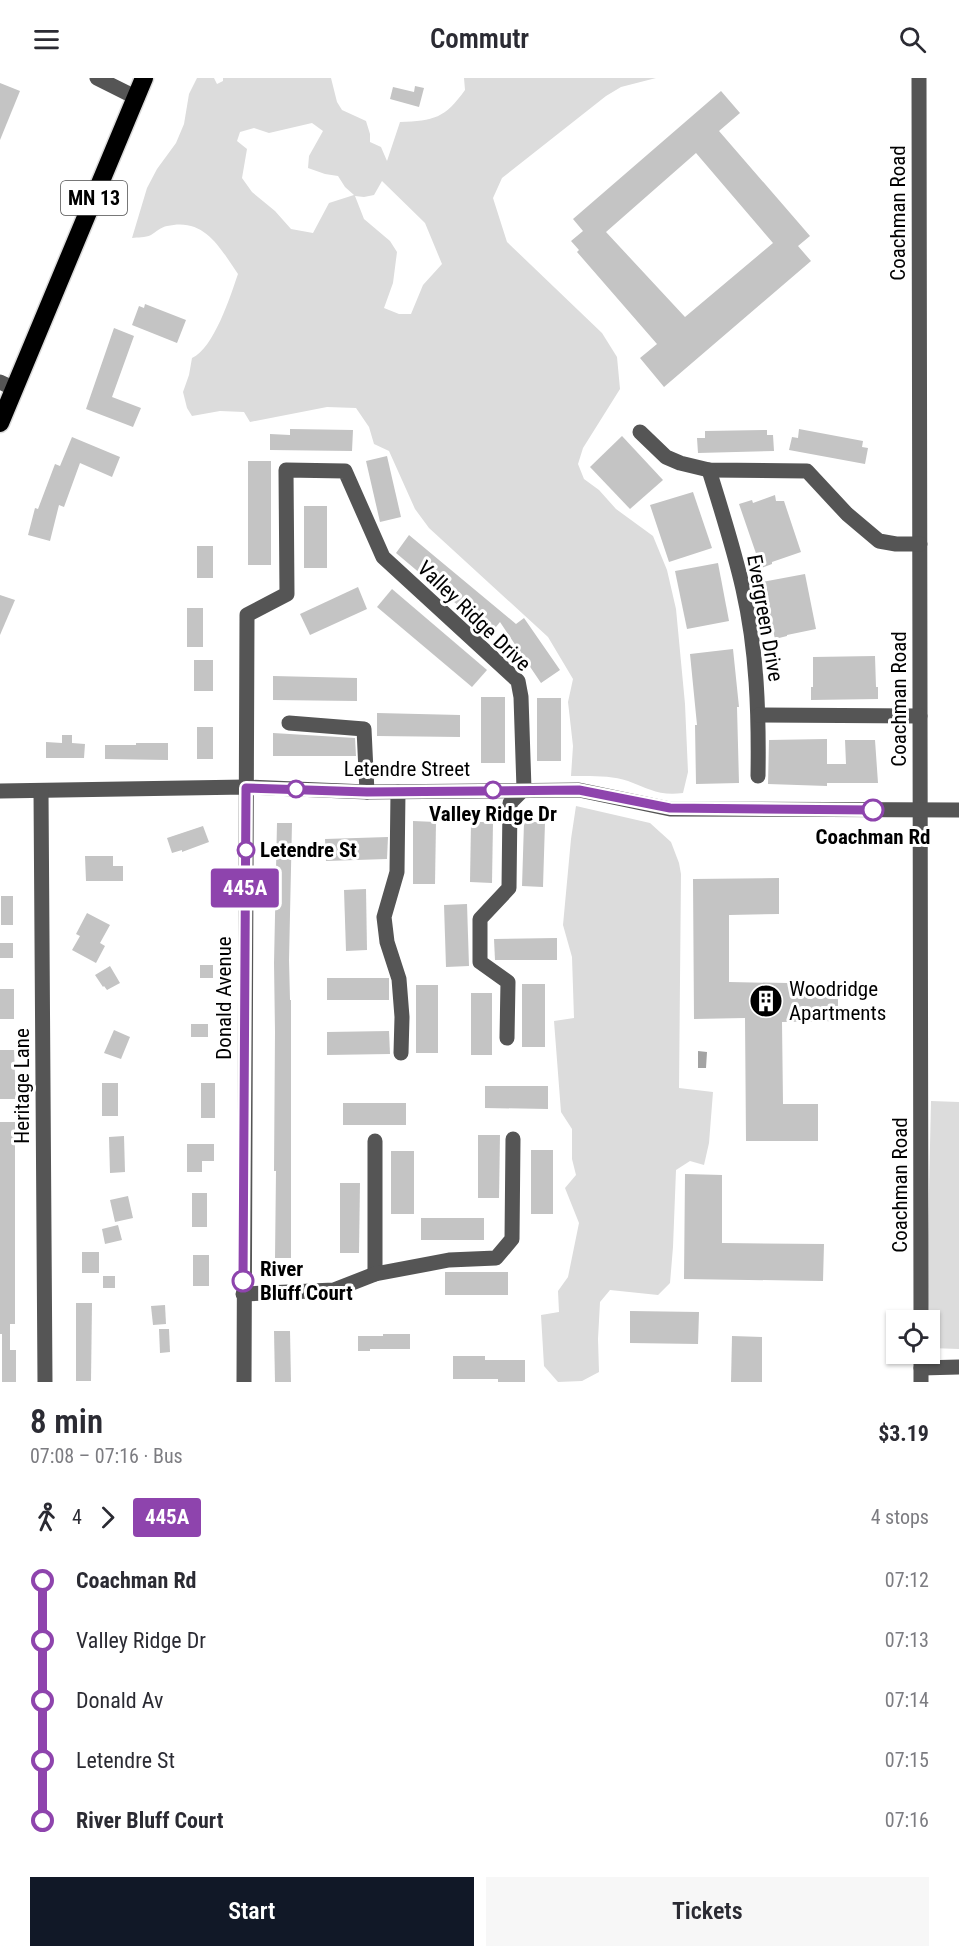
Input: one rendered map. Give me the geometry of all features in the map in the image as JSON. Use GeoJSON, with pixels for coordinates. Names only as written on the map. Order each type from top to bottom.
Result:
{"type":"FeatureCollection","features":[{"type":"Feature","properties":{"kind":"highway","name":"MN 13"},"geometry":{"type":"LineString","coordinates":[[0,423],[7,386],[144,78]]}},
{"type":"Feature","properties":{"kind":"street"},"geometry":{"type":"LineString","coordinates":[[97,78],[136,98]]}},
{"type":"Feature","properties":{"kind":"street","name":"Coachman Road"},"geometry":{"type":"LineString","coordinates":[[919,78],[921,1310]]}},
{"type":"Feature","properties":{"kind":"street"},"geometry":{"type":"LineString","coordinates":[[640,432],[666,457],[709,470],[807,471],[847,514],[879,541],[920,544]]}},
{"type":"Feature","properties":{"kind":"street","name":"Valley Ridge Drive"},"geometry":{"type":"LineString","coordinates":[[247,615],[287,594],[286,470],[345,471],[383,557],[518,681],[521,697],[524,789]]}},
{"type":"Feature","properties":{"kind":"street","name":"Evergreen Drive"},"geometry":{"type":"LineString","coordinates":[[709,470],[743,589],[752,644],[759,715],[758,776]]}},
{"type":"Feature","properties":{"kind":"street","name":"Donald Avenue"},"geometry":{"type":"LineString","coordinates":[[244,1382],[247,615]]}},
{"type":"Feature","properties":{"kind":"street"},"geometry":{"type":"LineString","coordinates":[[759,715],[920,716]]}},
{"type":"Feature","properties":{"kind":"street"},"geometry":{"type":"LineString","coordinates":[[289,723],[364,729],[367,792]]}},
{"type":"Feature","properties":{"kind":"street","name":"Letendre Street"},"geometry":{"type":"LineString","coordinates":[[0,791],[246,788],[367,792],[579,790],[670,808],[959,810]]}},
{"type":"Feature","properties":{"kind":"street"},"geometry":{"type":"LineString","coordinates":[[507,1038],[508,982],[480,962],[480,920],[509,888],[510,803],[524,789]]}},
{"type":"Feature","properties":{"kind":"street","name":"Heritage Lane"},"geometry":{"type":"LineString","coordinates":[[41,791],[45,1382]]}},
{"type":"Feature","properties":{"kind":"street"},"geometry":{"type":"LineString","coordinates":[[398,792],[397,872],[384,917],[387,942],[399,979],[402,1017],[401,1053]]}},
{"type":"Feature","properties":{"kind":"street"},"geometry":{"type":"LineString","coordinates":[[243,1294],[334,1290],[375,1274],[449,1260],[496,1258],[512,1239],[513,1139]]}},
{"type":"Feature","properties":{"kind":"street"},"geometry":{"type":"LineString","coordinates":[[375,1142],[375,1274]]}},
{"type":"Feature","properties":{"kind":"street"},"geometry":{"type":"LineString","coordinates":[[921,1368],[959,1367]]}},
{"type":"Feature","properties":{"kind":"shaded area"},"geometry":{"type":"Polygon","coordinates":[[[197,78],[214,78],[217,84],[223,81],[223,78],[331,78],[337,102],[342,110],[366,121],[370,142],[381,147],[387,161],[400,122],[422,121],[445,112],[465,90],[464,78],[656,78],[621,87],[606,96],[502,178],[493,198],[507,242],[602,333],[617,357],[620,389],[583,448],[578,464],[584,479],[599,490],[616,509],[653,536],[667,570],[676,609],[685,704],[688,772],[683,793],[661,793],[614,778],[571,776],[573,746],[568,702],[573,679],[548,637],[429,528],[415,509],[389,451],[374,444],[369,427],[356,408],[327,407],[250,422],[244,412],[220,411],[192,416],[187,408],[183,392],[192,358],[200,352],[214,333],[238,274],[218,245],[201,230],[192,226],[180,224],[167,226],[149,236],[132,238],[147,188],[157,169],[176,143],[184,124],[189,94],[197,78]],[[312,123],[269,133],[254,128],[240,132],[237,141],[247,149],[242,178],[252,192],[275,211],[291,229],[313,233],[329,203],[354,195],[338,176],[308,168],[309,156],[323,131],[312,123]],[[382,181],[374,195],[355,196],[364,219],[390,241],[397,252],[393,283],[384,308],[399,314],[411,314],[423,285],[442,264],[425,223],[382,181]]]}},
{"type":"Feature","properties":{"kind":"shaded area"},"geometry":{"type":"Polygon","coordinates":[[[576,806],[650,823],[671,842],[681,874],[679,1088],[713,1092],[709,1143],[704,1165],[690,1161],[676,1170],[670,1283],[658,1295],[610,1290],[600,1302],[599,1372],[582,1381],[558,1382],[544,1366],[541,1315],[559,1312],[558,1291],[568,1277],[579,1223],[565,1188],[576,1175],[572,1159],[572,1129],[561,1112],[554,1021],[574,1018],[572,957],[563,925],[576,806]]]}},
{"type":"Feature","properties":{"kind":"shaded area"},"geometry":{"type":"Polygon","coordinates":[[[698,1051],[707,1052],[706,1068],[698,1068],[698,1051]]]}},
{"type":"Feature","properties":{"kind":"shaded area"},"geometry":{"type":"Polygon","coordinates":[[[931,1101],[959,1102],[959,1349],[940,1348],[940,1310],[928,1310],[931,1101]]]}},
{"type":"Feature","properties":{"kind":"building"},"geometry":{"type":"Polygon","coordinates":[[[0,83],[20,91],[0,140],[0,83]]]}},
{"type":"Feature","properties":{"kind":"building"},"geometry":{"type":"Polygon","coordinates":[[[415,86],[424,88],[419,107],[390,99],[393,87],[414,92],[415,86]]]}},
{"type":"Feature","properties":{"kind":"building"},"geometry":{"type":"Polygon","coordinates":[[[721,91],[740,113],[719,131],[810,236],[798,246],[811,261],[664,387],[640,358],[657,344],[577,252],[579,250],[571,241],[583,231],[573,219],[721,91]],[[696,153],[606,232],[685,317],[773,243],[696,153]]]}},
{"type":"Feature","properties":{"kind":"building"},"geometry":{"type":"Polygon","coordinates":[[[145,304],[186,320],[177,343],[132,325],[139,306],[144,308],[145,304]]]}},
{"type":"Feature","properties":{"kind":"building"},"geometry":{"type":"Polygon","coordinates":[[[114,328],[134,336],[112,397],[141,408],[133,427],[86,409],[114,328]]]}},
{"type":"Feature","properties":{"kind":"building"},"geometry":{"type":"Polygon","coordinates":[[[290,429],[353,430],[352,451],[270,450],[270,434],[290,435],[290,429]]]}},
{"type":"Feature","properties":{"kind":"building"},"geometry":{"type":"Polygon","coordinates":[[[799,429],[863,441],[862,447],[868,448],[865,464],[789,450],[792,437],[798,438],[799,429]]]}},
{"type":"Feature","properties":{"kind":"building"},"geometry":{"type":"Polygon","coordinates":[[[767,430],[767,435],[773,435],[774,451],[698,453],[697,438],[705,438],[705,431],[767,430]]]}},
{"type":"Feature","properties":{"kind":"building"},"geometry":{"type":"Polygon","coordinates":[[[622,436],[663,480],[630,509],[590,467],[622,436]]]}},
{"type":"Feature","properties":{"kind":"building"},"geometry":{"type":"Polygon","coordinates":[[[72,437],[120,457],[112,477],[80,463],[64,507],[59,505],[50,541],[28,535],[35,508],[38,509],[55,464],[60,466],[72,437]]]}},
{"type":"Feature","properties":{"kind":"building"},"geometry":{"type":"Polygon","coordinates":[[[387,456],[401,517],[380,522],[366,461],[387,456]]]}},
{"type":"Feature","properties":{"kind":"building"},"geometry":{"type":"Polygon","coordinates":[[[248,461],[271,461],[271,565],[248,565],[248,461]]]}},
{"type":"Feature","properties":{"kind":"building"},"geometry":{"type":"Polygon","coordinates":[[[693,492],[712,548],[669,562],[650,505],[693,492]]]}},
{"type":"Feature","properties":{"kind":"building"},"geometry":{"type":"Polygon","coordinates":[[[775,495],[776,501],[784,501],[801,552],[761,568],[739,504],[752,500],[753,503],[775,495]]]}},
{"type":"Feature","properties":{"kind":"building"},"geometry":{"type":"Polygon","coordinates":[[[304,506],[327,506],[327,568],[304,568],[304,506]]]}},
{"type":"Feature","properties":{"kind":"building"},"geometry":{"type":"Polygon","coordinates":[[[409,535],[516,624],[524,618],[560,670],[541,683],[500,622],[491,633],[396,553],[409,535]]]}},
{"type":"Feature","properties":{"kind":"building"},"geometry":{"type":"Polygon","coordinates":[[[197,546],[213,546],[213,578],[197,578],[197,546]]]}},
{"type":"Feature","properties":{"kind":"building"},"geometry":{"type":"Polygon","coordinates":[[[718,563],[729,621],[687,629],[675,571],[718,563]]]}},
{"type":"Feature","properties":{"kind":"building"},"geometry":{"type":"Polygon","coordinates":[[[805,574],[816,629],[775,639],[762,582],[805,574]]]}},
{"type":"Feature","properties":{"kind":"building"},"geometry":{"type":"Polygon","coordinates":[[[358,587],[367,609],[310,635],[300,614],[358,587]]]}},
{"type":"Feature","properties":{"kind":"building"},"geometry":{"type":"Polygon","coordinates":[[[392,589],[487,670],[472,687],[377,607],[392,589]]]}},
{"type":"Feature","properties":{"kind":"building"},"geometry":{"type":"Polygon","coordinates":[[[0,595],[15,600],[0,635],[0,595]]]}},
{"type":"Feature","properties":{"kind":"building"},"geometry":{"type":"Polygon","coordinates":[[[187,608],[203,608],[203,647],[187,647],[187,608]]]}},
{"type":"Feature","properties":{"kind":"building"},"geometry":{"type":"Polygon","coordinates":[[[733,649],[739,707],[737,707],[739,783],[696,784],[695,725],[697,725],[690,654],[733,649]]]}},
{"type":"Feature","properties":{"kind":"building"},"geometry":{"type":"Polygon","coordinates":[[[875,656],[878,699],[811,700],[813,657],[875,656]]]}},
{"type":"Feature","properties":{"kind":"building"},"geometry":{"type":"Polygon","coordinates":[[[194,660],[213,660],[213,691],[194,691],[194,660]]]}},
{"type":"Feature","properties":{"kind":"building"},"geometry":{"type":"Polygon","coordinates":[[[273,676],[357,678],[357,701],[273,700],[273,676]]]}},
{"type":"Feature","properties":{"kind":"building"},"geometry":{"type":"Polygon","coordinates":[[[481,697],[505,697],[505,763],[481,763],[481,697]]]}},
{"type":"Feature","properties":{"kind":"building"},"geometry":{"type":"Polygon","coordinates":[[[537,698],[561,698],[561,761],[537,761],[537,698]]]}},
{"type":"Feature","properties":{"kind":"building"},"geometry":{"type":"Polygon","coordinates":[[[377,713],[460,715],[460,737],[377,736],[377,713]]]}},
{"type":"Feature","properties":{"kind":"building"},"geometry":{"type":"Polygon","coordinates":[[[197,727],[213,727],[213,759],[197,759],[197,727]]]}},
{"type":"Feature","properties":{"kind":"building"},"geometry":{"type":"Polygon","coordinates":[[[273,733],[355,738],[356,756],[273,756],[273,733]]]}},
{"type":"Feature","properties":{"kind":"building"},"geometry":{"type":"Polygon","coordinates":[[[62,735],[72,735],[72,743],[85,744],[84,758],[46,758],[46,742],[62,743],[62,735]]]}},
{"type":"Feature","properties":{"kind":"building"},"geometry":{"type":"Polygon","coordinates":[[[827,739],[827,764],[846,764],[845,740],[875,740],[878,783],[827,783],[827,786],[768,784],[769,740],[827,739]]]}},
{"type":"Feature","properties":{"kind":"building"},"geometry":{"type":"Polygon","coordinates":[[[136,743],[168,743],[168,760],[105,759],[105,745],[136,745],[136,743]]]}},
{"type":"Feature","properties":{"kind":"building"},"geometry":{"type":"Polygon","coordinates":[[[413,821],[436,822],[435,884],[413,884],[413,821]]]}},
{"type":"Feature","properties":{"kind":"building"},"geometry":{"type":"Polygon","coordinates":[[[471,822],[493,822],[492,883],[470,882],[471,822]]]}},
{"type":"Feature","properties":{"kind":"building"},"geometry":{"type":"Polygon","coordinates":[[[524,822],[545,822],[543,887],[522,886],[524,822]]]}},
{"type":"Feature","properties":{"kind":"building"},"geometry":{"type":"Polygon","coordinates":[[[277,823],[292,823],[289,960],[291,1258],[275,1258],[274,963],[277,823]]]}},
{"type":"Feature","properties":{"kind":"building"},"geometry":{"type":"Polygon","coordinates":[[[203,826],[209,842],[182,852],[182,850],[172,853],[167,838],[203,826]]]}},
{"type":"Feature","properties":{"kind":"building"},"geometry":{"type":"Polygon","coordinates":[[[388,837],[387,859],[326,861],[325,839],[388,837]]]}},
{"type":"Feature","properties":{"kind":"building"},"geometry":{"type":"Polygon","coordinates":[[[85,856],[113,856],[113,866],[123,866],[123,881],[86,881],[85,856]]]}},
{"type":"Feature","properties":{"kind":"building","name":"Woodridge Apartments"},"geometry":{"type":"Polygon","coordinates":[[[779,878],[779,914],[729,915],[729,982],[838,984],[838,1021],[782,1022],[783,1104],[818,1104],[818,1141],[746,1141],[745,1018],[694,1019],[693,879],[779,878]]]}},
{"type":"Feature","properties":{"kind":"building"},"geometry":{"type":"Polygon","coordinates":[[[366,889],[367,950],[346,951],[344,890],[366,889]]]}},
{"type":"Feature","properties":{"kind":"building"},"geometry":{"type":"Polygon","coordinates":[[[1,896],[13,896],[13,925],[1,925],[1,896]]]}},
{"type":"Feature","properties":{"kind":"building"},"geometry":{"type":"Polygon","coordinates":[[[467,904],[469,966],[446,967],[444,905],[467,904]]]}},
{"type":"Feature","properties":{"kind":"building"},"geometry":{"type":"Polygon","coordinates":[[[87,913],[110,925],[100,943],[105,946],[96,963],[72,950],[80,936],[76,934],[87,913]]]}},
{"type":"Feature","properties":{"kind":"building"},"geometry":{"type":"Polygon","coordinates":[[[557,938],[557,960],[495,960],[494,939],[557,938]]]}},
{"type":"Feature","properties":{"kind":"building"},"geometry":{"type":"Polygon","coordinates":[[[0,943],[13,943],[13,958],[0,958],[0,943]]]}},
{"type":"Feature","properties":{"kind":"building"},"geometry":{"type":"Polygon","coordinates":[[[200,965],[213,965],[213,978],[200,978],[200,965]]]}},
{"type":"Feature","properties":{"kind":"building"},"geometry":{"type":"Polygon","coordinates":[[[110,966],[120,983],[107,990],[95,975],[110,966]]]}},
{"type":"Feature","properties":{"kind":"building"},"geometry":{"type":"Polygon","coordinates":[[[327,978],[389,978],[389,1000],[327,1000],[327,978]]]}},
{"type":"Feature","properties":{"kind":"building"},"geometry":{"type":"Polygon","coordinates":[[[522,984],[545,984],[545,1047],[522,1047],[522,984]]]}},
{"type":"Feature","properties":{"kind":"building"},"geometry":{"type":"Polygon","coordinates":[[[416,985],[438,985],[438,1053],[416,1053],[416,985]]]}},
{"type":"Feature","properties":{"kind":"building"},"geometry":{"type":"Polygon","coordinates":[[[0,989],[14,989],[14,1019],[0,1019],[0,989]]]}},
{"type":"Feature","properties":{"kind":"building"},"geometry":{"type":"Polygon","coordinates":[[[471,993],[492,993],[492,1055],[471,1055],[471,993]]]}},
{"type":"Feature","properties":{"kind":"building"},"geometry":{"type":"Polygon","coordinates":[[[191,1024],[208,1024],[208,1037],[191,1037],[191,1024]]]}},
{"type":"Feature","properties":{"kind":"building"},"geometry":{"type":"Polygon","coordinates":[[[114,1030],[130,1037],[121,1059],[104,1053],[114,1030]]]}},
{"type":"Feature","properties":{"kind":"building"},"geometry":{"type":"Polygon","coordinates":[[[389,1031],[390,1054],[327,1055],[327,1032],[389,1031]]]}},
{"type":"Feature","properties":{"kind":"building"},"geometry":{"type":"Polygon","coordinates":[[[0,1050],[14,1050],[16,1099],[0,1099],[0,1050]]]}},
{"type":"Feature","properties":{"kind":"building"},"geometry":{"type":"Polygon","coordinates":[[[102,1083],[118,1083],[118,1116],[102,1116],[102,1083]]]}},
{"type":"Feature","properties":{"kind":"building"},"geometry":{"type":"Polygon","coordinates":[[[201,1083],[215,1083],[215,1118],[201,1118],[201,1083]]]}},
{"type":"Feature","properties":{"kind":"building"},"geometry":{"type":"Polygon","coordinates":[[[485,1086],[548,1086],[548,1109],[485,1108],[485,1086]]]}},
{"type":"Feature","properties":{"kind":"building"},"geometry":{"type":"Polygon","coordinates":[[[343,1103],[406,1103],[406,1125],[343,1125],[343,1103]]]}},
{"type":"Feature","properties":{"kind":"building"},"geometry":{"type":"Polygon","coordinates":[[[0,1122],[15,1122],[15,1324],[10,1324],[10,1350],[16,1350],[16,1382],[2,1382],[0,1122]]]}},
{"type":"Feature","properties":{"kind":"building"},"geometry":{"type":"Polygon","coordinates":[[[478,1135],[500,1135],[499,1198],[478,1198],[478,1135]]]}},
{"type":"Feature","properties":{"kind":"building"},"geometry":{"type":"Polygon","coordinates":[[[124,1136],[125,1172],[110,1173],[109,1137],[124,1136]]]}},
{"type":"Feature","properties":{"kind":"building"},"geometry":{"type":"Polygon","coordinates":[[[187,1144],[214,1144],[214,1161],[202,1161],[202,1172],[187,1172],[187,1144]]]}},
{"type":"Feature","properties":{"kind":"building"},"geometry":{"type":"Polygon","coordinates":[[[531,1150],[553,1150],[553,1214],[531,1214],[531,1150]]]}},
{"type":"Feature","properties":{"kind":"building"},"geometry":{"type":"Polygon","coordinates":[[[391,1151],[414,1151],[414,1214],[391,1214],[391,1151]]]}},
{"type":"Feature","properties":{"kind":"building"},"geometry":{"type":"Polygon","coordinates":[[[685,1174],[722,1175],[722,1243],[824,1244],[823,1281],[684,1279],[685,1174]]]}},
{"type":"Feature","properties":{"kind":"building"},"geometry":{"type":"Polygon","coordinates":[[[340,1183],[360,1183],[359,1253],[340,1253],[340,1183]]]}},
{"type":"Feature","properties":{"kind":"building"},"geometry":{"type":"Polygon","coordinates":[[[192,1193],[207,1193],[207,1227],[192,1227],[192,1193]]]}},
{"type":"Feature","properties":{"kind":"building"},"geometry":{"type":"Polygon","coordinates":[[[128,1196],[133,1218],[115,1222],[110,1200],[128,1196]]]}},
{"type":"Feature","properties":{"kind":"building"},"geometry":{"type":"Polygon","coordinates":[[[421,1218],[484,1218],[484,1240],[421,1240],[421,1218]]]}},
{"type":"Feature","properties":{"kind":"building"},"geometry":{"type":"Polygon","coordinates":[[[118,1225],[122,1240],[105,1244],[102,1229],[118,1225]]]}},
{"type":"Feature","properties":{"kind":"building"},"geometry":{"type":"Polygon","coordinates":[[[82,1252],[99,1252],[99,1273],[82,1273],[82,1252]]]}},
{"type":"Feature","properties":{"kind":"building"},"geometry":{"type":"Polygon","coordinates":[[[193,1255],[209,1255],[209,1286],[193,1286],[193,1255]]]}},
{"type":"Feature","properties":{"kind":"building"},"geometry":{"type":"Polygon","coordinates":[[[445,1272],[508,1272],[508,1295],[445,1295],[445,1272]]]}},
{"type":"Feature","properties":{"kind":"building"},"geometry":{"type":"Polygon","coordinates":[[[103,1276],[115,1276],[115,1288],[103,1288],[103,1276]]]}},
{"type":"Feature","properties":{"kind":"building"},"geometry":{"type":"Polygon","coordinates":[[[76,1303],[92,1303],[91,1381],[76,1381],[76,1303]]]}},
{"type":"Feature","properties":{"kind":"building"},"geometry":{"type":"Polygon","coordinates":[[[165,1305],[166,1324],[153,1325],[151,1306],[165,1305]]]}},
{"type":"Feature","properties":{"kind":"building"},"geometry":{"type":"Polygon","coordinates":[[[630,1311],[699,1312],[698,1344],[630,1343],[630,1311]]]}},
{"type":"Feature","properties":{"kind":"building"},"geometry":{"type":"Polygon","coordinates":[[[159,1329],[169,1329],[170,1352],[160,1353],[159,1329]]]}},
{"type":"Feature","properties":{"kind":"building"},"geometry":{"type":"Polygon","coordinates":[[[274,1331],[290,1331],[291,1382],[275,1382],[274,1331]]]}},
{"type":"Feature","properties":{"kind":"building"},"geometry":{"type":"Polygon","coordinates":[[[383,1334],[410,1334],[410,1349],[358,1351],[358,1336],[383,1336],[383,1334]]]}},
{"type":"Feature","properties":{"kind":"building"},"geometry":{"type":"Polygon","coordinates":[[[732,1336],[762,1337],[762,1382],[731,1382],[732,1336]]]}},
{"type":"Feature","properties":{"kind":"building"},"geometry":{"type":"Polygon","coordinates":[[[453,1356],[485,1356],[485,1360],[525,1360],[525,1382],[498,1382],[498,1379],[453,1379],[453,1356]]]}},
{"type":"Feature","properties":{"kind":"bus line","name":"445A"},"geometry":{"type":"LineString","coordinates":[[243,1281],[246,788],[367,792],[579,790],[670,808],[873,810]]}},
{"type":"Feature","properties":{"kind":"place","name":"Valley Ridge Dr"},"geometry":{"type":"Point","coordinates":[493,790]}},
{"type":"Feature","properties":{"kind":"place","name":"Coachman Rd"},"geometry":{"type":"Point","coordinates":[873,810]}},
{"type":"Feature","properties":{"kind":"place","name":"Letendre St"},"geometry":{"type":"Point","coordinates":[246,850]}},
{"type":"Feature","properties":{"kind":"place","name":"Woodridge Apartments"},"geometry":{"type":"Point","coordinates":[766,1001]}},
{"type":"Feature","properties":{"kind":"place","name":"River Bluff Court"},"geometry":{"type":"Point","coordinates":[243,1281]}}]}
